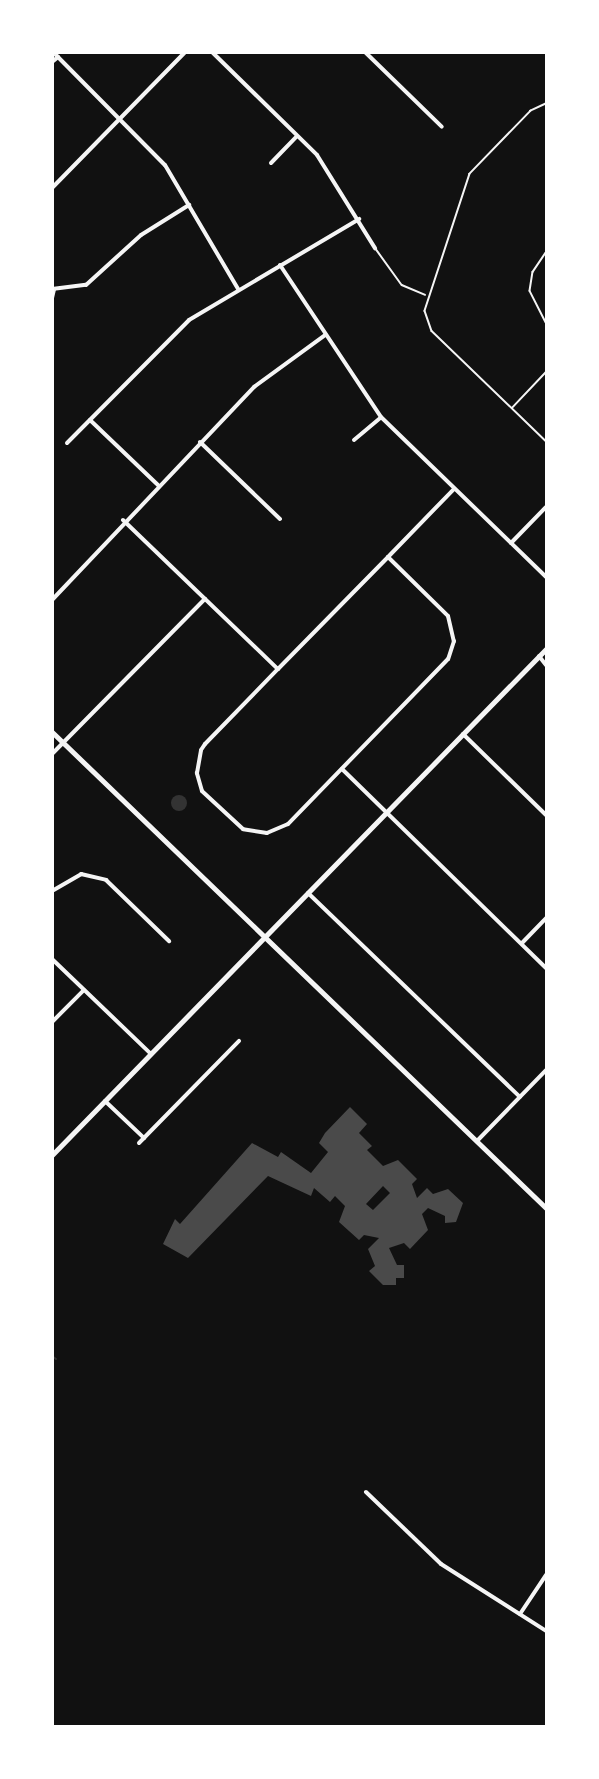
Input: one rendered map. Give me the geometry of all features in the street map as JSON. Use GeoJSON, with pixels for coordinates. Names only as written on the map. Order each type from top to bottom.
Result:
{"type":"FeatureCollection","features":[{"type":"Feature","properties":{"kind":"main road"},"geometry":{"type":"LineString","coordinates":[[52,732],[546,1208]]}},
{"type":"Feature","properties":{"kind":"street"},"geometry":{"type":"LineString","coordinates":[[53,52],[121,118],[165,165],[238,289]]}},
{"type":"Feature","properties":{"kind":"street"},"geometry":{"type":"LineString","coordinates":[[52,188],[185,52]]}},
{"type":"Feature","properties":{"kind":"street"},"geometry":{"type":"LineString","coordinates":[[212,52],[328,169],[375,248]]}},
{"type":"Feature","properties":{"kind":"street"},"geometry":{"type":"LineString","coordinates":[[365,52],[442,127]]}},
{"type":"Feature","properties":{"kind":"street"},"geometry":{"type":"LineString","coordinates":[[52,62],[58,57]]}},
{"type":"Feature","properties":{"kind":"street"},"geometry":{"type":"LineString","coordinates":[[271,163],[297,136]]}},
{"type":"Feature","properties":{"kind":"street"},"geometry":{"type":"LineString","coordinates":[[52,298],[53,289],[86,285],[141,235],[189,205]]}},
{"type":"Feature","properties":{"kind":"street"},"geometry":{"type":"LineString","coordinates":[[67,443],[176,331],[238,289],[359,219]]}},
{"type":"Feature","properties":{"kind":"street"},"geometry":{"type":"LineString","coordinates":[[280,265],[381,417],[546,577]]}},
{"type":"Feature","properties":{"kind":"street"},"geometry":{"type":"LineString","coordinates":[[52,600],[123,520],[271,372],[325,335]]}},
{"type":"Feature","properties":{"kind":"street"},"geometry":{"type":"LineString","coordinates":[[354,440],[381,417]]}},
{"type":"Feature","properties":{"kind":"street"},"geometry":{"type":"LineString","coordinates":[[90,420],[158,485]]}},
{"type":"Feature","properties":{"kind":"street"},"geometry":{"type":"LineString","coordinates":[[200,442],[280,519]]}},
{"type":"Feature","properties":{"kind":"street"},"geometry":{"type":"LineString","coordinates":[[387,557],[444,611],[454,641],[442,666],[288,824],[267,833],[236,824],[206,796],[196,773],[205,744],[387,557],[454,489]]}},
{"type":"Feature","properties":{"kind":"street"},"geometry":{"type":"LineString","coordinates":[[511,543],[546,507]]}},
{"type":"Feature","properties":{"kind":"street"},"geometry":{"type":"LineString","coordinates":[[123,520],[278,669]]}},
{"type":"Feature","properties":{"kind":"street"},"geometry":{"type":"LineString","coordinates":[[52,754],[205,599]]}},
{"type":"Feature","properties":{"kind":"street"},"geometry":{"type":"LineString","coordinates":[[52,1155],[546,649]]}},
{"type":"Feature","properties":{"kind":"street"},"geometry":{"type":"LineString","coordinates":[[539,656],[546,664]]}},
{"type":"Feature","properties":{"kind":"street"},"geometry":{"type":"LineString","coordinates":[[463,734],[546,815]]}},
{"type":"Feature","properties":{"kind":"street"},"geometry":{"type":"LineString","coordinates":[[342,769],[546,968]]}},
{"type":"Feature","properties":{"kind":"street"},"geometry":{"type":"LineString","coordinates":[[52,891],[81,872],[114,886],[169,941]]}},
{"type":"Feature","properties":{"kind":"street"},"geometry":{"type":"LineString","coordinates":[[308,893],[520,1097]]}},
{"type":"Feature","properties":{"kind":"street"},"geometry":{"type":"LineString","coordinates":[[522,944],[546,918]]}},
{"type":"Feature","properties":{"kind":"street"},"geometry":{"type":"LineString","coordinates":[[52,959],[151,1054]]}},
{"type":"Feature","properties":{"kind":"street"},"geometry":{"type":"LineString","coordinates":[[52,1022],[84,990]]}},
{"type":"Feature","properties":{"kind":"street"},"geometry":{"type":"LineString","coordinates":[[139,1143],[239,1041]]}},
{"type":"Feature","properties":{"kind":"street"},"geometry":{"type":"LineString","coordinates":[[477,1141],[546,1070]]}},
{"type":"Feature","properties":{"kind":"street"},"geometry":{"type":"LineString","coordinates":[[105,1101],[144,1138]]}},
{"type":"Feature","properties":{"kind":"street"},"geometry":{"type":"LineString","coordinates":[[366,1492],[441,1564],[546,1631]]}},
{"type":"Feature","properties":{"kind":"street"},"geometry":{"type":"LineString","coordinates":[[520,1614],[546,1575]]}},
{"type":"Feature","properties":{"kind":"lane"},"geometry":{"type":"LineString","coordinates":[[546,104],[541,106],[470,174],[426,295],[432,331],[546,441]]}},
{"type":"Feature","properties":{"kind":"lane"},"geometry":{"type":"LineString","coordinates":[[375,248],[402,285],[426,295]]}},
{"type":"Feature","properties":{"kind":"lane"},"geometry":{"type":"LineString","coordinates":[[546,253],[533,272],[530,291],[546,322]]}},
{"type":"Feature","properties":{"kind":"lane"},"geometry":{"type":"LineString","coordinates":[[512,408],[546,372]]}},
{"type":"Feature","properties":{"kind":"shaded area"},"geometry":{"type":"Polygon","coordinates":[[[176,795],[182,795],[187,803],[185,809],[176,811],[171,806],[171,800],[176,795]]]}},
{"type":"Feature","properties":{"kind":"building"},"geometry":{"type":"Polygon","coordinates":[[[350,1107],[367,1124],[359,1133],[372,1146],[367,1150],[383,1166],[398,1160],[417,1179],[412,1184],[417,1198],[427,1188],[433,1194],[448,1189],[463,1203],[456,1222],[445,1223],[445,1216],[428,1208],[422,1214],[428,1230],[410,1249],[404,1243],[389,1248],[397,1265],[404,1265],[404,1278],[396,1278],[396,1285],[383,1285],[369,1271],[375,1266],[368,1249],[379,1238],[364,1235],[359,1240],[339,1222],[345,1206],[335,1196],[330,1202],[314,1188],[311,1196],[268,1176],[188,1258],[163,1244],[175,1219],[180,1224],[252,1143],[278,1157],[281,1152],[311,1173],[328,1152],[319,1143],[325,1133],[350,1107]],[[383,1186],[366,1204],[373,1210],[390,1193],[383,1186]]]}},
{"type":"Feature","properties":{"kind":"waterway"},"geometry":{"type":"LineString","coordinates":[[52,1356],[56,1359]]}}]}
